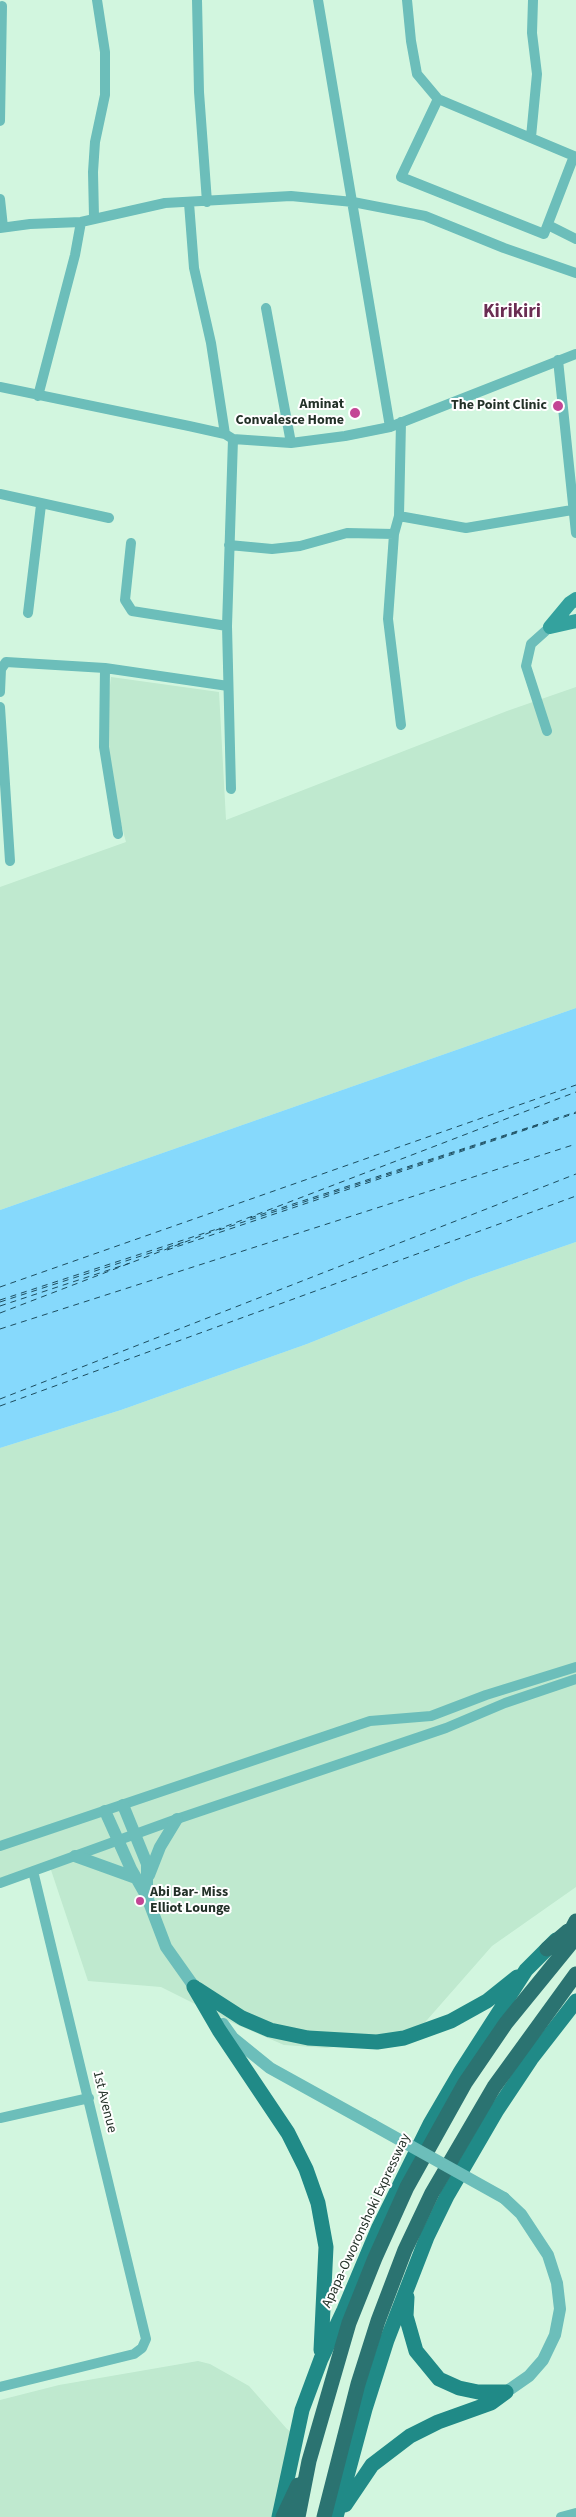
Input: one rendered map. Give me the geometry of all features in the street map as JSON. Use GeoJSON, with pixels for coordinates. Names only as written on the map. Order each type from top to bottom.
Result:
{"type":"FeatureCollection","features":[{"type":"Feature","properties":{"kind":"highway","name":"Apapa-Oworonshoki Expressway"},"geometry":{"type":"LineString","coordinates":[[296,2517],[309,2461],[349,2323],[375,2258],[407,2187],[465,2083],[552,1953],[575,1927]]}},
{"type":"Feature","properties":{"kind":"highway"},"geometry":{"type":"LineString","coordinates":[[324,2517],[343,2436],[378,2321],[432,2193],[494,2087],[576,1974]]}},
{"type":"Feature","properties":{"kind":"highway"},"geometry":{"type":"LineString","coordinates":[[281,2517],[291,2488],[309,2461]]}},
{"type":"Feature","properties":{"kind":"highway"},"geometry":{"type":"LineString","coordinates":[[291,2488],[296,2517]]}},
{"type":"Feature","properties":{"kind":"main road"},"geometry":{"type":"LineString","coordinates":[[550,627],[570,603],[576,600]]}},
{"type":"Feature","properties":{"kind":"main road"},"geometry":{"type":"LineString","coordinates":[[550,627],[576,621]]}},
{"type":"Feature","properties":{"kind":"main road","name":"Apapa-Oworonshoki Expressway"},"geometry":{"type":"LineString","coordinates":[[291,2488],[302,2410],[320,2359],[344,2310],[379,2227],[430,2124],[461,2071],[526,1970],[552,1953]]}},
{"type":"Feature","properties":{"kind":"main road"},"geometry":{"type":"LineString","coordinates":[[194,1987],[242,2018],[270,2030],[308,2038],[377,2042],[404,2038],[451,2021],[487,2001],[526,1970]]}},
{"type":"Feature","properties":{"kind":"main road"},"geometry":{"type":"LineString","coordinates":[[194,1987],[219,2030],[288,2133],[306,2168],[318,2203],[326,2247],[326,2290],[320,2359]]}},
{"type":"Feature","properties":{"kind":"main road"},"geometry":{"type":"LineString","coordinates":[[337,2517],[365,2409],[408,2282],[447,2196],[492,2118],[530,2059],[576,2001]]}},
{"type":"Feature","properties":{"kind":"main road"},"geometry":{"type":"LineString","coordinates":[[408,2282],[406,2316],[410,2335],[416,2351],[427,2366],[439,2379],[459,2388],[478,2392],[506,2392]]}},
{"type":"Feature","properties":{"kind":"main road"},"geometry":{"type":"LineString","coordinates":[[337,2517],[355,2487],[372,2466],[392,2448],[410,2436],[438,2422],[491,2403],[506,2392]]}},
{"type":"Feature","properties":{"kind":"street"},"geometry":{"type":"LineString","coordinates":[[94,217],[93,172],[95,142],[104,95],[105,74],[105,52],[98,0]]}},
{"type":"Feature","properties":{"kind":"street"},"geometry":{"type":"LineString","coordinates":[[198,0],[199,92],[208,202]]}},
{"type":"Feature","properties":{"kind":"street"},"geometry":{"type":"LineString","coordinates":[[318,0],[390,427]]}},
{"type":"Feature","properties":{"kind":"street"},"geometry":{"type":"LineString","coordinates":[[407,0],[410,41],[418,74],[438,99],[575,156],[544,234],[401,177],[438,99]]}},
{"type":"Feature","properties":{"kind":"street"},"geometry":{"type":"LineString","coordinates":[[531,137],[537,74],[532,33],[533,0]]}},
{"type":"Feature","properties":{"kind":"street"},"geometry":{"type":"LineString","coordinates":[[0,121],[2,6]]}},
{"type":"Feature","properties":{"kind":"street"},"geometry":{"type":"LineString","coordinates":[[0,198],[1,228],[30,224],[81,222],[94,217],[165,203],[292,196],[353,202],[425,216],[504,248],[576,273]]}},
{"type":"Feature","properties":{"kind":"street"},"geometry":{"type":"LineString","coordinates":[[189,203],[194,268],[229,437],[227,626],[231,789]]}},
{"type":"Feature","properties":{"kind":"street"},"geometry":{"type":"LineString","coordinates":[[38,396],[73,263],[81,222]]}},
{"type":"Feature","properties":{"kind":"street"},"geometry":{"type":"LineString","coordinates":[[548,225],[576,239]]}},
{"type":"Feature","properties":{"kind":"street"},"geometry":{"type":"LineString","coordinates":[[266,308],[291,443]]}},
{"type":"Feature","properties":{"kind":"street"},"geometry":{"type":"LineString","coordinates":[[0,387],[229,437],[291,443],[345,436],[390,427],[576,354]]}},
{"type":"Feature","properties":{"kind":"street"},"geometry":{"type":"LineString","coordinates":[[558,360],[572,510],[576,533]]}},
{"type":"Feature","properties":{"kind":"street"},"geometry":{"type":"LineString","coordinates":[[401,422],[400,516],[394,534],[388,618],[401,725]]}},
{"type":"Feature","properties":{"kind":"street"},"geometry":{"type":"LineString","coordinates":[[0,494],[41,505],[109,518]]}},
{"type":"Feature","properties":{"kind":"street"},"geometry":{"type":"LineString","coordinates":[[28,613],[41,505]]}},
{"type":"Feature","properties":{"kind":"street"},"geometry":{"type":"LineString","coordinates":[[400,516],[466,528],[519,521],[572,510]]}},
{"type":"Feature","properties":{"kind":"street"},"geometry":{"type":"LineString","coordinates":[[229,545],[272,549],[300,546],[347,533],[394,534]]}},
{"type":"Feature","properties":{"kind":"street"},"geometry":{"type":"LineString","coordinates":[[131,543],[125,600],[132,611],[227,626]]}},
{"type":"Feature","properties":{"kind":"street"},"geometry":{"type":"LineString","coordinates":[[547,731],[529,681],[526,666],[531,644],[550,627]]}},
{"type":"Feature","properties":{"kind":"street"},"geometry":{"type":"LineString","coordinates":[[0,692],[1,669],[6,662],[106,668],[228,686]]}},
{"type":"Feature","properties":{"kind":"street"},"geometry":{"type":"LineString","coordinates":[[106,668],[104,746],[118,834]]}},
{"type":"Feature","properties":{"kind":"street"},"geometry":{"type":"LineString","coordinates":[[0,707],[10,860]]}},
{"type":"Feature","properties":{"kind":"street"},"geometry":{"type":"LineString","coordinates":[[0,1846],[370,1721],[431,1716],[486,1695],[576,1667]]}},
{"type":"Feature","properties":{"kind":"street"},"geometry":{"type":"LineString","coordinates":[[0,1883],[177,1819],[446,1728],[505,1703],[576,1679]]}},
{"type":"Feature","properties":{"kind":"street"},"geometry":{"type":"LineString","coordinates":[[123,1805],[147,1864],[142,1878]]}},
{"type":"Feature","properties":{"kind":"street"},"geometry":{"type":"LineString","coordinates":[[105,1811],[118,1841],[142,1878],[147,1897],[166,1947],[233,2038],[270,2068],[504,2198],[521,2214],[548,2255],[557,2282],[560,2309],[555,2335],[544,2360],[529,2376],[506,2392]]}},
{"type":"Feature","properties":{"kind":"street"},"geometry":{"type":"LineString","coordinates":[[142,1878],[177,1819]]}},
{"type":"Feature","properties":{"kind":"street"},"geometry":{"type":"LineString","coordinates":[[75,1856],[142,1878]]}},
{"type":"Feature","properties":{"kind":"street","name":"1st Avenue"},"geometry":{"type":"LineString","coordinates":[[0,2387],[134,2354],[142,2348],[146,2339],[33,1871]]}},
{"type":"Feature","properties":{"kind":"street"},"geometry":{"type":"LineString","coordinates":[[0,2118],[89,2098]]}},
{"type":"Feature","properties":{"kind":"street"},"geometry":{"type":"LineString","coordinates":[[560,2517],[576,2513]]}},
{"type":"Feature","properties":{"kind":"shaded area"},"geometry":{"type":"Polygon","coordinates":[[[111,677],[219,692],[226,820],[507,711],[576,687],[576,1008],[0,1210],[0,887],[126,842],[102,753],[111,677]]]}},
{"type":"Feature","properties":{"kind":"shaded area"},"geometry":{"type":"Polygon","coordinates":[[[576,1242],[576,1887],[492,1946],[413,2036],[327,2048],[284,2045],[233,2023],[161,1987],[88,1981],[48,1861],[0,1881],[0,1448],[121,1410],[307,1344],[469,1279],[576,1242]]]}},
{"type":"Feature","properties":{"kind":"shaded area"},"geometry":{"type":"Polygon","coordinates":[[[198,2361],[210,2364],[249,2386],[287,2429],[300,2437],[279,2517],[0,2517],[0,2400],[59,2385],[198,2361]]]}},
{"type":"Feature","properties":{"kind":"water"},"geometry":{"type":"Polygon","coordinates":[[[576,1008],[576,1242],[469,1279],[307,1344],[121,1410],[0,1448],[0,1210],[576,1008]]]}},
{"type":"Feature","properties":{"kind":"ferry route"},"geometry":{"type":"LineString","coordinates":[[0,1287],[576,1085]]}},
{"type":"Feature","properties":{"kind":"ferry route"},"geometry":{"type":"LineString","coordinates":[[0,1313],[576,1092]]}},
{"type":"Feature","properties":{"kind":"ferry route"},"geometry":{"type":"LineString","coordinates":[[250,1218],[576,1112]]}},
{"type":"Feature","properties":{"kind":"ferry route"},"geometry":{"type":"LineString","coordinates":[[167,1250],[576,1113]]}},
{"type":"Feature","properties":{"kind":"ferry route"},"geometry":{"type":"LineString","coordinates":[[219,1230],[538,1125]]}},
{"type":"Feature","properties":{"kind":"ferry route"},"geometry":{"type":"LineString","coordinates":[[0,1329],[576,1144]]}},
{"type":"Feature","properties":{"kind":"ferry route"},"geometry":{"type":"LineString","coordinates":[[0,1399],[576,1174]]}},
{"type":"Feature","properties":{"kind":"ferry route"},"geometry":{"type":"LineString","coordinates":[[0,1406],[576,1196]]}},
{"type":"Feature","properties":{"kind":"ferry route"},"geometry":{"type":"LineString","coordinates":[[0,1300],[220,1228]]}},
{"type":"Feature","properties":{"kind":"ferry route"},"geometry":{"type":"LineString","coordinates":[[0,1302],[187,1241]]}},
{"type":"Feature","properties":{"kind":"ferry route"},"geometry":{"type":"LineString","coordinates":[[0,1306],[130,1263]]}},
{"type":"Feature","properties":{"kind":"place","name":"The Point Clinic"},"geometry":{"type":"Point","coordinates":[558,406]}},
{"type":"Feature","properties":{"kind":"place","name":"Aminat Convalesce Home"},"geometry":{"type":"Point","coordinates":[355,413]}},
{"type":"Feature","properties":{"kind":"place","name":"Abi Bar- Miss Elliot Lounge"},"geometry":{"type":"Point","coordinates":[140,1901]}},
{"type":"Feature","properties":{"kind":"district","name":"Kirikiri"},"geometry":{"type":"Point","coordinates":[512,313]}}]}
